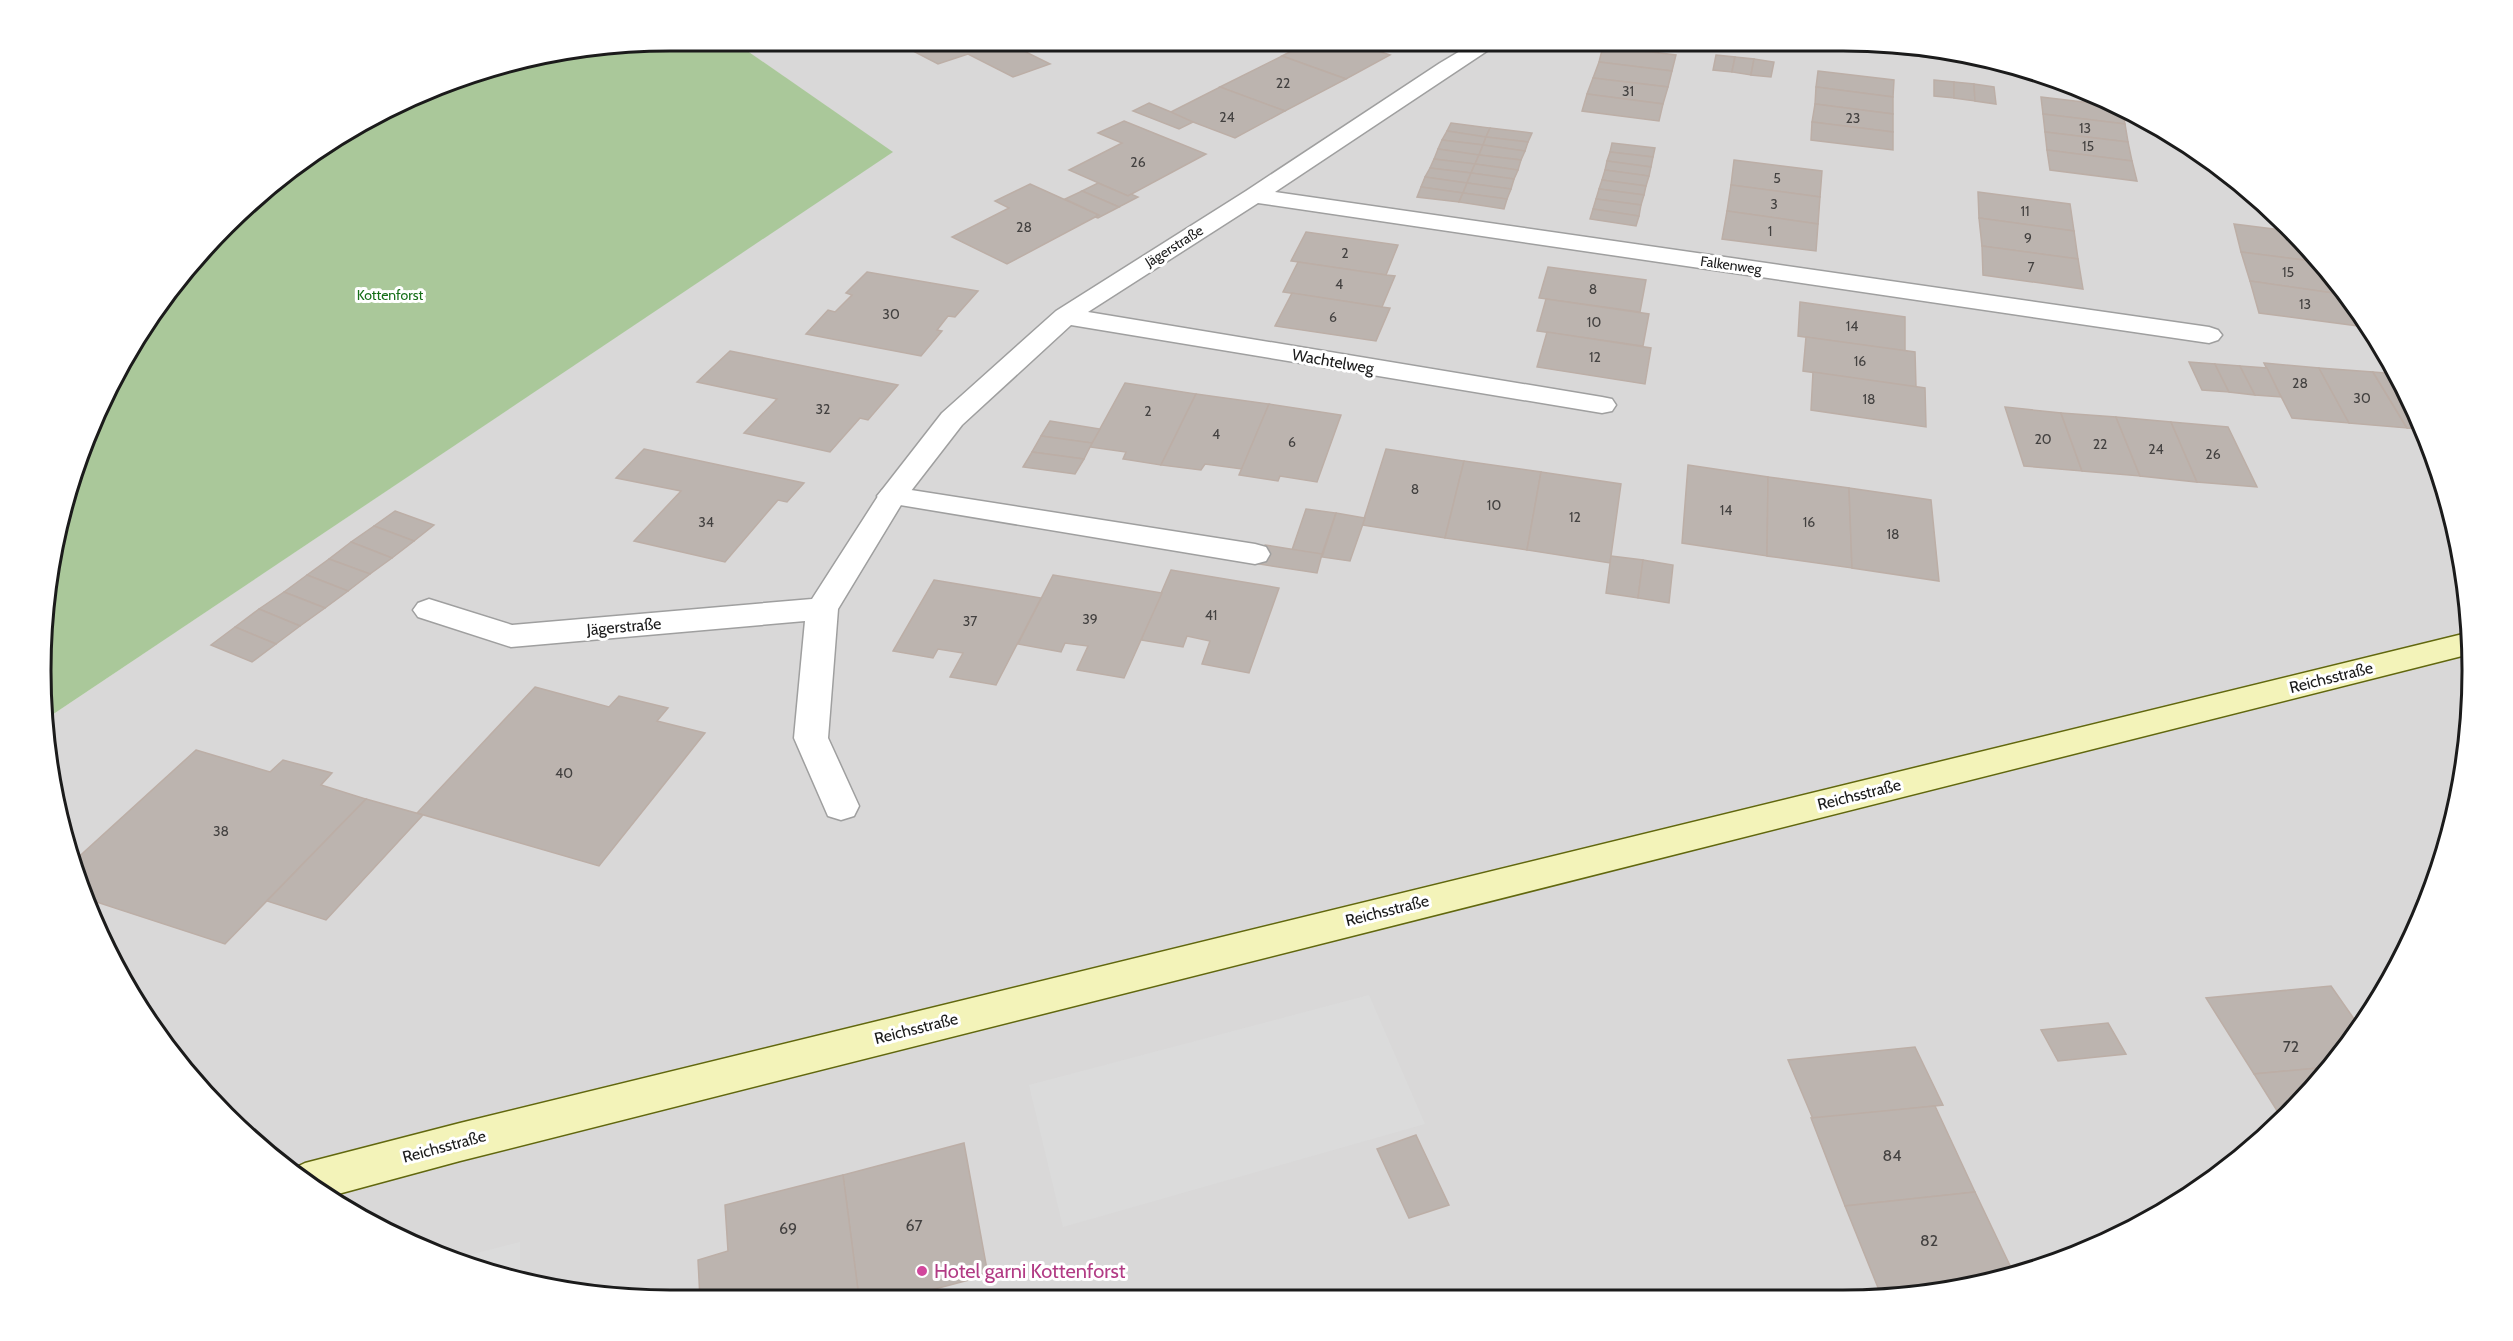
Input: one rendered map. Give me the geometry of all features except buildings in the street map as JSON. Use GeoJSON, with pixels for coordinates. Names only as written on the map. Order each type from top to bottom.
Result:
{"type":"FeatureCollection","features":[{"type":"Feature","properties":{"kind":"main road","name":"Reichsstraße"},"geometry":{"type":"LineString","coordinates":[[317,1180],[460,1142],[2461,645]]}},
{"type":"Feature","properties":{"kind":"street","name":"Jägerstraße"},"geometry":{"type":"LineString","coordinates":[[842,806],[811,738],[822,609],[892,495],[952,419],[1065,315],[1254,196],[1447,67],[1475,51]]}},
{"type":"Feature","properties":{"kind":"street","name":"Falkenweg"},"geometry":{"type":"LineString","coordinates":[[1254,196],[2209,334]]}},
{"type":"Feature","properties":{"kind":"street","name":"Wachtelweg"},"geometry":{"type":"LineString","coordinates":[[1065,315],[1602,405]]}},
{"type":"Feature","properties":{"kind":"street"},"geometry":{"type":"LineString","coordinates":[[892,495],[1255,554]]}},
{"type":"Feature","properties":{"kind":"street","name":"Jägerstraße"},"geometry":{"type":"LineString","coordinates":[[429,610],[511,636],[822,609]]}},
{"type":"Feature","properties":{"kind":"shaded area"},"geometry":{"type":"Polygon","coordinates":[[[747,51],[1883,52],[1923,56],[2003,72],[2080,98],[2152,134],[2187,155],[2251,205],[2281,232],[2334,293],[2358,326],[2398,397],[2415,433],[2441,510],[2457,590],[2461,630],[2461,711],[2457,751],[2441,831],[2429,870],[2415,908],[2379,980],[2358,1015],[2334,1048],[2281,1109],[2220,1162],[2187,1186],[2152,1207],[2080,1243],[2003,1269],[1923,1285],[1842,1290],[630,1289],[590,1285],[510,1269],[433,1243],[361,1207],[326,1186],[293,1162],[232,1109],[179,1048],[155,1015],[115,944],[84,870],[63,791],[52,715],[892,152],[747,51]]]}},
{"type":"Feature","properties":{"kind":"shaded area"},"geometry":{"type":"Polygon","coordinates":[[[1369,995],[1425,1124],[1063,1227],[1029,1085],[1369,995]]]}},
{"type":"Feature","properties":{"kind":"shaded area"},"geometry":{"type":"Polygon","coordinates":[[[520,1242],[520,1271],[510,1269],[467,1255],[520,1242]]]}},
{"type":"Feature","properties":{"kind":"green space","name":"Kottenforst"},"geometry":{"type":"Polygon","coordinates":[[[670,51],[747,51],[893,152],[52,715],[52,630],[63,550],[84,471],[115,397],[155,326],[205,262],[232,232],[262,205],[326,155],[361,134],[433,98],[510,72],[590,56],[670,51]]]}},
{"type":"Feature","properties":{"kind":"place","name":"Hotel garni Kottenforst"},"geometry":{"type":"Point","coordinates":[922,1271]}}]}
